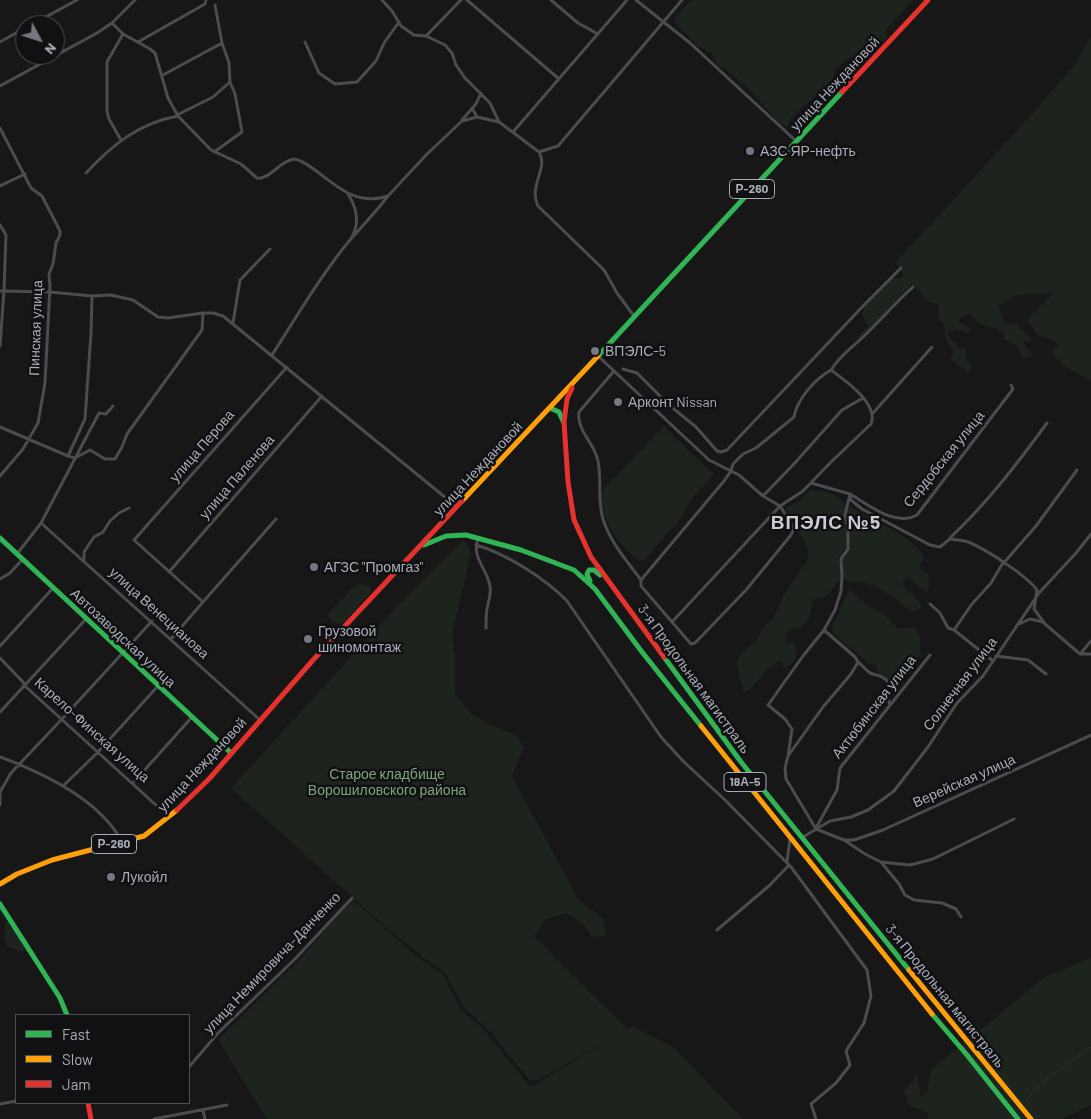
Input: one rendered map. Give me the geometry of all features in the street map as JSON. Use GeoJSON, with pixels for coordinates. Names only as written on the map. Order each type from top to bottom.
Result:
{"type":"FeatureCollection","features":[{"type":"Feature","properties":{"kind":"main road","name":"улица Неждановой"},"geometry":{"type":"LineString","coordinates":[[0,884],[46,861],[144,836],[157,829],[170,817],[928,0]]}},
{"type":"Feature","properties":{"kind":"main road","name":"3-я Продольная магистраль"},"geometry":{"type":"LineString","coordinates":[[577,379],[567,399],[564,422],[568,482],[574,520],[591,557],[741,762],[1031,1119]]}},
{"type":"Feature","properties":{"kind":"main road"},"geometry":{"type":"LineString","coordinates":[[550,408],[559,412],[564,422]]}},
{"type":"Feature","properties":{"kind":"main road"},"geometry":{"type":"LineString","coordinates":[[447,518],[445,522],[447,528],[457,534]]}},
{"type":"Feature","properties":{"kind":"main road","name":"3-я Продольная магистраль"},"geometry":{"type":"LineString","coordinates":[[457,534],[521,550],[574,570],[595,590],[642,652],[915,995],[967,1055],[1018,1119]]}},
{"type":"Feature","properties":{"kind":"main road"},"geometry":{"type":"LineString","coordinates":[[419,548],[439,538],[457,534]]}},
{"type":"Feature","properties":{"kind":"main road","name":"Автозаводская улица"},"geometry":{"type":"LineString","coordinates":[[0,538],[231,753]]}},
{"type":"Feature","properties":{"kind":"main road"},"geometry":{"type":"LineString","coordinates":[[574,570],[582,572],[587,569],[591,557]]}},
{"type":"Feature","properties":{"kind":"main road"},"geometry":{"type":"LineString","coordinates":[[595,590],[587,576],[588,571],[594,570],[607,580]]}},
{"type":"Feature","properties":{"kind":"main road"},"geometry":{"type":"LineString","coordinates":[[0,904],[60,998],[67,1014]]}},
{"type":"Feature","properties":{"kind":"main road"},"geometry":{"type":"LineString","coordinates":[[88,1104],[91,1119]]}},
{"type":"Feature","properties":{"kind":"street"},"geometry":{"type":"LineString","coordinates":[[49,15],[77,0]]}},
{"type":"Feature","properties":{"kind":"street"},"geometry":{"type":"LineString","coordinates":[[0,86],[68,50],[112,23],[135,0]]}},
{"type":"Feature","properties":{"kind":"street"},"geometry":{"type":"LineString","coordinates":[[138,42],[205,4],[206,0]]}},
{"type":"Feature","properties":{"kind":"street"},"geometry":{"type":"LineString","coordinates":[[382,0],[401,26],[414,35],[426,36],[445,45],[452,52],[456,65],[465,78],[490,103],[500,122],[539,152],[542,157],[542,164],[534,193],[538,206],[604,270],[617,293],[634,316]]}},
{"type":"Feature","properties":{"kind":"street"},"geometry":{"type":"LineString","coordinates":[[387,5],[391,0]]}},
{"type":"Feature","properties":{"kind":"street"},"geometry":{"type":"LineString","coordinates":[[426,36],[461,0]]}},
{"type":"Feature","properties":{"kind":"street"},"geometry":{"type":"LineString","coordinates":[[467,0],[559,79]]}},
{"type":"Feature","properties":{"kind":"street"},"geometry":{"type":"LineString","coordinates":[[551,0],[578,23],[598,34]]}},
{"type":"Feature","properties":{"kind":"street"},"geometry":{"type":"LineString","coordinates":[[513,132],[627,0]]}},
{"type":"Feature","properties":{"kind":"street"},"geometry":{"type":"LineString","coordinates":[[636,0],[713,63],[796,141]]}},
{"type":"Feature","properties":{"kind":"street"},"geometry":{"type":"LineString","coordinates":[[539,152],[558,146],[662,21],[682,0]]}},
{"type":"Feature","properties":{"kind":"street"},"geometry":{"type":"LineString","coordinates":[[214,152],[242,132],[235,94],[230,82],[229,63],[222,43],[215,5]]}},
{"type":"Feature","properties":{"kind":"street"},"geometry":{"type":"LineString","coordinates":[[305,42],[318,73],[335,84],[357,82],[376,61],[384,43],[399,22]]}},
{"type":"Feature","properties":{"kind":"street"},"geometry":{"type":"LineString","coordinates":[[112,23],[123,34],[155,53],[168,98],[178,116],[214,152],[241,164],[253,175],[261,179],[282,163],[289,160],[299,160],[348,194],[354,203],[358,221],[350,240]]}},
{"type":"Feature","properties":{"kind":"street"},"geometry":{"type":"LineString","coordinates":[[0,42],[15,34]]}},
{"type":"Feature","properties":{"kind":"street"},"geometry":{"type":"LineString","coordinates":[[121,140],[109,120],[107,111],[107,62],[123,34]]}},
{"type":"Feature","properties":{"kind":"street"},"geometry":{"type":"LineString","coordinates":[[162,75],[222,43]]}},
{"type":"Feature","properties":{"kind":"street"},"geometry":{"type":"LineString","coordinates":[[86,173],[108,150],[121,140],[158,121],[178,116],[213,97],[230,82]]}},
{"type":"Feature","properties":{"kind":"street"},"geometry":{"type":"LineString","coordinates":[[272,355],[316,287],[350,240],[427,154],[462,121],[481,94]]}},
{"type":"Feature","properties":{"kind":"street"},"geometry":{"type":"LineString","coordinates":[[472,108],[477,117]]}},
{"type":"Feature","properties":{"kind":"street"},"geometry":{"type":"LineString","coordinates":[[462,121],[477,117],[500,122]]}},
{"type":"Feature","properties":{"kind":"street","name":"Пинская улица"},"geometry":{"type":"LineString","coordinates":[[0,129],[31,188],[42,196],[60,231],[49,274],[50,292],[45,383],[38,423],[23,449],[0,476]]}},
{"type":"Feature","properties":{"kind":"street"},"geometry":{"type":"LineString","coordinates":[[0,186],[25,174]]}},
{"type":"Feature","properties":{"kind":"street"},"geometry":{"type":"LineString","coordinates":[[348,194],[371,199],[388,196]]}},
{"type":"Feature","properties":{"kind":"street"},"geometry":{"type":"LineString","coordinates":[[0,225],[6,235],[0,346]]}},
{"type":"Feature","properties":{"kind":"street"},"geometry":{"type":"LineString","coordinates":[[233,323],[240,280],[270,249]]}},
{"type":"Feature","properties":{"kind":"street"},"geometry":{"type":"LineString","coordinates":[[623,369],[637,373],[669,405],[696,427],[717,450],[721,452],[728,450],[901,268]]}},
{"type":"Feature","properties":{"kind":"street"},"geometry":{"type":"LineString","coordinates":[[641,580],[731,472],[733,464],[743,454],[756,448],[794,418],[794,411],[807,391],[822,375],[831,370],[835,363],[913,287]]}},
{"type":"Feature","properties":{"kind":"street"},"geometry":{"type":"LineString","coordinates":[[2,291],[50,292],[92,296],[112,295],[133,300],[158,317],[168,318],[202,313],[224,316],[457,507]]}},
{"type":"Feature","properties":{"kind":"street"},"geometry":{"type":"LineString","coordinates":[[68,456],[85,419],[92,296]]}},
{"type":"Feature","properties":{"kind":"street"},"geometry":{"type":"LineString","coordinates":[[0,427],[75,458],[90,450],[105,459],[115,459],[127,434],[202,330],[202,313]]}},
{"type":"Feature","properties":{"kind":"street"},"geometry":{"type":"LineString","coordinates":[[872,413],[932,347]]}},
{"type":"Feature","properties":{"kind":"street"},"geometry":{"type":"LineString","coordinates":[[598,356],[709,460],[739,475],[763,496],[780,506],[794,528],[791,535],[746,590],[695,643],[691,644],[641,586],[641,580],[612,540],[602,518],[598,489],[598,462],[594,448],[578,421],[579,412],[614,371]]}},
{"type":"Feature","properties":{"kind":"street","name":"улица Перова"},"geometry":{"type":"LineString","coordinates":[[169,572],[134,540],[287,367]]}},
{"type":"Feature","properties":{"kind":"street"},"geometry":{"type":"LineString","coordinates":[[672,622],[780,506],[803,491],[871,424],[873,418],[871,409],[848,382],[831,370]]}},
{"type":"Feature","properties":{"kind":"street","name":"Сердобская улица"},"geometry":{"type":"LineString","coordinates":[[811,483],[850,494],[882,513],[909,519],[917,515],[1013,389],[1012,385]]}},
{"type":"Feature","properties":{"kind":"street","name":"улица Паленова"},"geometry":{"type":"LineString","coordinates":[[169,572],[322,396]]}},
{"type":"Feature","properties":{"kind":"street"},"geometry":{"type":"LineString","coordinates":[[763,496],[842,410],[862,398]]}},
{"type":"Feature","properties":{"kind":"street"},"geometry":{"type":"LineString","coordinates":[[16,554],[42,523],[99,413],[106,414],[113,406]]}},
{"type":"Feature","properties":{"kind":"street"},"geometry":{"type":"LineString","coordinates":[[850,494],[851,500],[862,509],[930,545],[940,547],[966,523],[1012,472],[1047,423]]}},
{"type":"Feature","properties":{"kind":"street"},"geometry":{"type":"LineString","coordinates":[[954,630],[972,604],[991,583],[1004,562],[1036,526],[1077,470]]}},
{"type":"Feature","properties":{"kind":"street"},"geometry":{"type":"LineString","coordinates":[[850,494],[845,515],[848,526],[848,549],[841,559],[842,576],[835,610],[824,630],[768,705],[785,719],[792,729],[785,768],[786,779],[816,829],[844,840],[881,862],[910,865],[933,860],[1014,819]]}},
{"type":"Feature","properties":{"kind":"street"},"geometry":{"type":"LineString","coordinates":[[84,561],[84,552],[94,537],[103,532],[110,521],[128,508]]}},
{"type":"Feature","properties":{"kind":"street"},"geometry":{"type":"LineString","coordinates":[[171,639],[276,519]]}},
{"type":"Feature","properties":{"kind":"street","name":"улица Венецианова"},"geometry":{"type":"LineString","coordinates":[[42,523],[260,720]]}},
{"type":"Feature","properties":{"kind":"street","name":"Солнечная улица"},"geometry":{"type":"LineString","coordinates":[[803,838],[830,821],[851,817],[868,810],[894,791],[928,747],[957,703],[983,676],[1036,598],[1091,534]]}},
{"type":"Feature","properties":{"kind":"street"},"geometry":{"type":"LineString","coordinates":[[478,538],[476,545],[477,559],[485,569],[491,592],[486,611],[486,628]]}},
{"type":"Feature","properties":{"kind":"street"},"geometry":{"type":"LineString","coordinates":[[950,539],[966,541],[1004,562],[1032,583],[1037,590],[1034,609],[1043,622],[1080,654],[1091,654]]}},
{"type":"Feature","properties":{"kind":"street"},"geometry":{"type":"LineString","coordinates":[[476,545],[530,570],[559,593],[661,737],[682,761],[725,800],[788,864],[868,970],[871,996],[864,1023],[846,1051],[850,1066],[836,1083],[811,1104],[816,1119]]}},
{"type":"Feature","properties":{"kind":"street"},"geometry":{"type":"LineString","coordinates":[[0,579],[10,573],[22,560]]}},
{"type":"Feature","properties":{"kind":"street"},"geometry":{"type":"LineString","coordinates":[[169,572],[203,602]]}},
{"type":"Feature","properties":{"kind":"street"},"geometry":{"type":"LineString","coordinates":[[0,646],[52,588]]}},
{"type":"Feature","properties":{"kind":"street"},"geometry":{"type":"LineString","coordinates":[[930,604],[940,612],[948,628],[954,630],[993,661]]}},
{"type":"Feature","properties":{"kind":"street"},"geometry":{"type":"LineString","coordinates":[[0,712],[86,619]]}},
{"type":"Feature","properties":{"kind":"street"},"geometry":{"type":"LineString","coordinates":[[1017,626],[1030,619],[1043,622]]}},
{"type":"Feature","properties":{"kind":"street"},"geometry":{"type":"LineString","coordinates":[[0,805],[0,793],[11,773],[152,621]]}},
{"type":"Feature","properties":{"kind":"street"},"geometry":{"type":"LineString","coordinates":[[824,630],[872,674],[879,675],[886,680],[888,683],[884,691],[890,704]]}},
{"type":"Feature","properties":{"kind":"street"},"geometry":{"type":"LineString","coordinates":[[1080,654],[1091,642]]}},
{"type":"Feature","properties":{"kind":"street","name":"Актюбинская улица"},"geometry":{"type":"LineString","coordinates":[[816,829],[836,790],[840,768],[930,655]]}},
{"type":"Feature","properties":{"kind":"street"},"geometry":{"type":"LineString","coordinates":[[996,656],[1028,660],[1046,674]]}},
{"type":"Feature","properties":{"kind":"street","name":"Карело-Финская улица"},"geometry":{"type":"LineString","coordinates":[[0,658],[25,686],[170,817]]}},
{"type":"Feature","properties":{"kind":"street"},"geometry":{"type":"LineString","coordinates":[[788,756],[823,706],[858,662]]}},
{"type":"Feature","properties":{"kind":"street"},"geometry":{"type":"LineString","coordinates":[[62,786],[98,752],[158,686]]}},
{"type":"Feature","properties":{"kind":"street"},"geometry":{"type":"LineString","coordinates":[[133,783],[192,717]]}},
{"type":"Feature","properties":{"kind":"street","name":"Верейская улица"},"geometry":{"type":"LineString","coordinates":[[844,840],[854,840],[883,830],[1091,736]]}},
{"type":"Feature","properties":{"kind":"street"},"geometry":{"type":"LineString","coordinates":[[0,757],[19,764],[82,798],[115,829],[122,842]]}},
{"type":"Feature","properties":{"kind":"street"},"geometry":{"type":"LineString","coordinates":[[716,930],[770,885],[788,864],[790,838]]}},
{"type":"Feature","properties":{"kind":"street"},"geometry":{"type":"LineString","coordinates":[[881,862],[899,884],[905,896],[914,900],[942,903],[956,909],[961,917]]}},
{"type":"Feature","properties":{"kind":"street","name":"улица Немировича-Данченко"},"geometry":{"type":"LineString","coordinates":[[190,1066],[218,1033],[295,959],[352,898]]}},
{"type":"Feature","properties":{"kind":"street"},"geometry":{"type":"LineString","coordinates":[[0,1104],[15,1101]]}},
{"type":"Feature","properties":{"kind":"street"},"geometry":{"type":"LineString","coordinates":[[154,1119],[227,1105]]}},
{"type":"Feature","properties":{"kind":"street"},"geometry":{"type":"LineString","coordinates":[[203,1110],[205,1119]]}},
{"type":"Feature","properties":{"kind":"green space"},"geometry":{"type":"Polygon","coordinates":[[[691,0],[913,0],[886,29],[887,38],[876,49],[849,58],[836,68],[833,81],[827,86],[829,91],[822,96],[818,94],[792,117],[787,127],[778,122],[753,93],[724,68],[718,66],[712,54],[695,44],[673,20],[691,0]]]}},
{"type":"Feature","properties":{"kind":"green space"},"geometry":{"type":"Polygon","coordinates":[[[1091,37],[1091,381],[1064,366],[1051,352],[1059,345],[1049,338],[1038,336],[1027,320],[1053,293],[1017,295],[998,306],[1004,322],[1017,324],[1032,340],[1023,342],[1032,355],[1024,359],[1016,345],[1004,339],[1005,334],[1000,330],[979,323],[970,314],[961,317],[959,322],[971,329],[968,333],[957,329],[948,332],[950,338],[959,348],[966,349],[966,358],[972,365],[968,373],[951,359],[953,352],[945,336],[944,324],[938,318],[939,305],[929,302],[912,284],[861,339],[858,336],[868,326],[862,314],[866,304],[892,278],[900,279],[904,275],[895,263],[1073,67],[1091,37]]]}},
{"type":"Feature","properties":{"kind":"green space"},"geometry":{"type":"Polygon","coordinates":[[[665,425],[671,434],[714,474],[694,496],[677,524],[643,562],[626,549],[612,531],[603,511],[603,490],[665,425]]]}},
{"type":"Feature","properties":{"kind":"green space"},"geometry":{"type":"Polygon","coordinates":[[[811,490],[826,492],[836,496],[847,506],[857,510],[875,523],[883,524],[911,542],[924,557],[920,564],[921,570],[925,571],[929,576],[928,589],[927,592],[908,578],[904,580],[902,585],[920,602],[921,607],[915,612],[877,587],[862,582],[855,583],[842,579],[826,595],[814,599],[805,624],[788,630],[785,639],[787,644],[792,642],[797,647],[796,658],[793,663],[783,668],[783,663],[780,661],[768,668],[752,688],[744,692],[737,668],[737,660],[757,640],[761,630],[774,617],[785,593],[809,558],[807,546],[786,508],[798,502],[811,490]]]}},
{"type":"Feature","properties":{"kind":"green space","name":"Старое кладбище Ворошиловского района"},"geometry":{"type":"Polygon","coordinates":[[[462,541],[466,543],[472,555],[452,635],[455,655],[455,694],[472,714],[488,724],[517,736],[524,747],[512,776],[578,899],[603,919],[606,936],[592,937],[584,925],[566,913],[546,919],[534,937],[627,1028],[617,1035],[632,1026],[674,1048],[743,1119],[267,1119],[218,1040],[299,960],[352,899],[417,957],[442,973],[461,1010],[484,1030],[530,1087],[613,1038],[538,1080],[530,1081],[488,1029],[464,1008],[443,970],[423,958],[388,929],[231,788],[403,600],[462,541]]]}},
{"type":"Feature","properties":{"kind":"green space"},"geometry":{"type":"Polygon","coordinates":[[[359,584],[369,586],[372,591],[345,621],[340,624],[333,623],[327,616],[352,588],[359,584]]]}},
{"type":"Feature","properties":{"kind":"green space"},"geometry":{"type":"Polygon","coordinates":[[[849,590],[866,604],[885,615],[898,629],[914,626],[919,634],[921,654],[907,674],[898,680],[886,682],[878,673],[875,665],[867,663],[833,633],[832,627],[849,590]]]}},
{"type":"Feature","properties":{"kind":"green space"},"geometry":{"type":"Polygon","coordinates":[[[8,921],[28,952],[6,945],[4,936],[6,922],[8,921]]]}},
{"type":"Feature","properties":{"kind":"green space"},"geometry":{"type":"Polygon","coordinates":[[[1091,958],[1091,1105],[1061,1119],[929,1119],[928,1113],[909,1105],[904,1091],[918,1074],[920,1097],[927,1093],[930,1071],[1045,977],[1091,958]]]}},
{"type":"Feature","properties":{"kind":"waterway"},"geometry":{"type":"LineString","coordinates":[[1023,1104],[1040,1084],[1091,1047]]}},
{"type":"Feature","properties":{"kind":"traffic: fast"},"geometry":{"type":"LineString","coordinates":[[598,356],[842,92]]}},
{"type":"Feature","properties":{"kind":"traffic: fast"},"geometry":{"type":"LineString","coordinates":[[550,408],[559,412],[563,421]]}},
{"type":"Feature","properties":{"kind":"traffic: fast"},"geometry":{"type":"LineString","coordinates":[[424,545],[446,536],[466,535],[521,550],[574,570],[595,589],[701,726]]}},
{"type":"Feature","properties":{"kind":"traffic: fast"},"geometry":{"type":"LineString","coordinates":[[0,538],[231,753]]}},
{"type":"Feature","properties":{"kind":"traffic: fast"},"geometry":{"type":"LineString","coordinates":[[590,581],[587,574],[589,570],[594,570],[600,575]]}},
{"type":"Feature","properties":{"kind":"traffic: fast"},"geometry":{"type":"LineString","coordinates":[[664,657],[741,762],[909,970]]}},
{"type":"Feature","properties":{"kind":"traffic: fast"},"geometry":{"type":"LineString","coordinates":[[0,904],[60,998],[67,1014]]}},
{"type":"Feature","properties":{"kind":"traffic: fast"},"geometry":{"type":"LineString","coordinates":[[932,1014],[1018,1119]]}},
{"type":"Feature","properties":{"kind":"traffic: slow"},"geometry":{"type":"LineString","coordinates":[[462,501],[598,356]]}},
{"type":"Feature","properties":{"kind":"traffic: slow"},"geometry":{"type":"LineString","coordinates":[[701,726],[932,1014]]}},
{"type":"Feature","properties":{"kind":"traffic: slow"},"geometry":{"type":"LineString","coordinates":[[0,884],[17,874],[52,860],[144,836],[177,810]]}},
{"type":"Feature","properties":{"kind":"traffic: slow"},"geometry":{"type":"LineString","coordinates":[[909,970],[1031,1119]]}},
{"type":"Feature","properties":{"kind":"traffic: jam"},"geometry":{"type":"LineString","coordinates":[[842,92],[928,0]]}},
{"type":"Feature","properties":{"kind":"traffic: jam"},"geometry":{"type":"LineString","coordinates":[[572,388],[567,399],[564,422],[568,482],[574,520],[591,557],[664,657]]}},
{"type":"Feature","properties":{"kind":"traffic: jam"},"geometry":{"type":"LineString","coordinates":[[177,810],[209,779],[314,659],[462,501]]}},
{"type":"Feature","properties":{"kind":"traffic: jam"},"geometry":{"type":"LineString","coordinates":[[88,1104],[91,1119]]}},
{"type":"Feature","properties":{"kind":"place","name":"АЗС ЯР-нефть"},"geometry":{"type":"Point","coordinates":[750,151]}},
{"type":"Feature","properties":{"kind":"place","name":"ВПЭЛС-5"},"geometry":{"type":"Point","coordinates":[595,351]}},
{"type":"Feature","properties":{"kind":"place","name":"Арконт Nissan"},"geometry":{"type":"Point","coordinates":[618,402]}},
{"type":"Feature","properties":{"kind":"place","name":"АГЗС \"Промгаз\""},"geometry":{"type":"Point","coordinates":[314,567]}},
{"type":"Feature","properties":{"kind":"place","name":"Грузовой шиномонтаж"},"geometry":{"type":"Point","coordinates":[308,639]}},
{"type":"Feature","properties":{"kind":"place","name":"Лукойл"},"geometry":{"type":"Point","coordinates":[111,877]}},
{"type":"Feature","properties":{"kind":"district","name":"ВПЭЛС №5"},"geometry":{"type":"Point","coordinates":[826,523]}}]}
